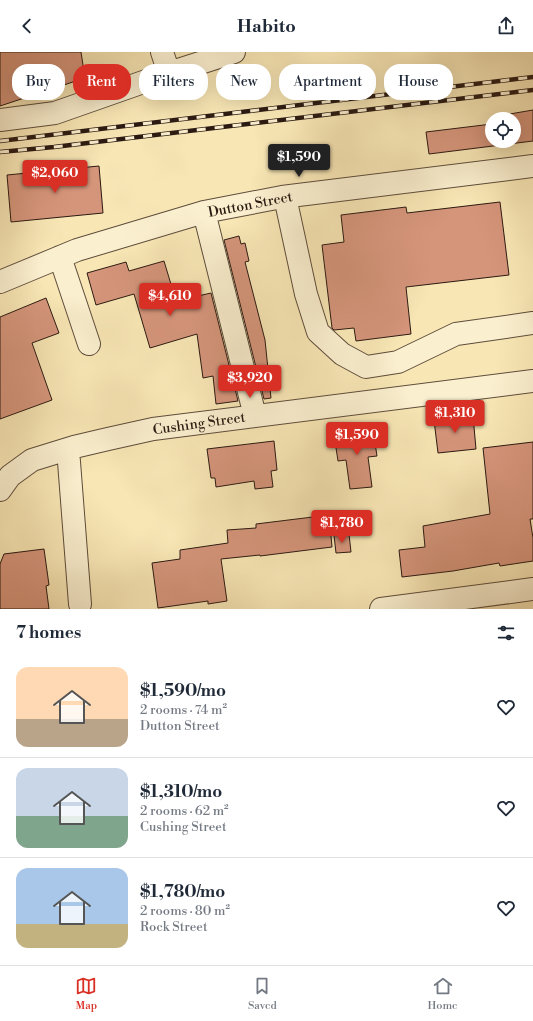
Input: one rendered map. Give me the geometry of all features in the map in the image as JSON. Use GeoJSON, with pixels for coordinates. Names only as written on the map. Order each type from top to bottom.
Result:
{"type":"FeatureCollection","features":[{"type":"Feature","properties":{"kind":"street"},"geometry":{"type":"LineString","coordinates":[[162,52],[166,64]]}},
{"type":"Feature","properties":{"kind":"street"},"geometry":{"type":"LineString","coordinates":[[196,64],[230,53]]}},
{"type":"Feature","properties":{"kind":"street"},"geometry":{"type":"LineString","coordinates":[[0,120],[54,114],[139,84]]}},
{"type":"Feature","properties":{"kind":"street","name":"Dutton Street"},"geometry":{"type":"LineString","coordinates":[[0,282],[77,250],[204,212],[285,197],[533,166]]}},
{"type":"Feature","properties":{"kind":"street"},"geometry":{"type":"LineString","coordinates":[[285,197],[306,294],[318,332],[342,354],[366,367],[398,362],[456,334],[533,323]]}},
{"type":"Feature","properties":{"kind":"street"},"geometry":{"type":"LineString","coordinates":[[204,212],[255,416]]}},
{"type":"Feature","properties":{"kind":"street"},"geometry":{"type":"LineString","coordinates":[[60,257],[89,344]]}},
{"type":"Feature","properties":{"kind":"street","name":"Cushing Street"},"geometry":{"type":"LineString","coordinates":[[0,490],[10,476],[32,460],[108,438],[153,429],[533,381]]}},
{"type":"Feature","properties":{"kind":"street"},"geometry":{"type":"LineString","coordinates":[[68,449],[80,604]]}},
{"type":"Feature","properties":{"kind":"street"},"geometry":{"type":"LineString","coordinates":[[381,609],[533,589]]}},
{"type":"Feature","properties":{"kind":"building"},"geometry":{"type":"Polygon","coordinates":[[[0,52],[81,52],[83,64],[73,64],[73,82],[65,85],[65,64],[12,64],[12,100],[18,100],[0,106],[0,52]]]}},
{"type":"Feature","properties":{"kind":"building"},"geometry":{"type":"Polygon","coordinates":[[[533,110],[533,141],[521,142],[521,112],[533,110]]]}},
{"type":"Feature","properties":{"kind":"building"},"geometry":{"type":"Polygon","coordinates":[[[485,125],[485,147],[429,154],[426,132],[485,125]]]}},
{"type":"Feature","properties":{"kind":"building"},"geometry":{"type":"Polygon","coordinates":[[[99,166],[103,213],[11,222],[7,175],[99,166]]]}},
{"type":"Feature","properties":{"kind":"building"},"geometry":{"type":"Polygon","coordinates":[[[500,202],[509,275],[406,287],[411,334],[356,341],[354,328],[334,330],[332,328],[322,245],[344,242],[341,215],[406,207],[407,213],[500,202]]]}},
{"type":"Feature","properties":{"kind":"building"},"geometry":{"type":"Polygon","coordinates":[[[239,236],[241,244],[245,243],[249,261],[245,262],[265,340],[271,398],[264,399],[224,240],[239,236]]]}},
{"type":"Feature","properties":{"kind":"building"},"geometry":{"type":"Polygon","coordinates":[[[164,261],[176,301],[211,293],[238,401],[216,404],[213,376],[203,378],[197,334],[150,348],[134,294],[96,305],[87,273],[126,262],[129,271],[164,261]]]}},
{"type":"Feature","properties":{"kind":"building"},"geometry":{"type":"Polygon","coordinates":[[[46,298],[59,333],[32,343],[52,400],[0,419],[0,317],[46,298]]]}},
{"type":"Feature","properties":{"kind":"building"},"geometry":{"type":"Polygon","coordinates":[[[473,416],[476,449],[438,453],[434,420],[473,416]]]}},
{"type":"Feature","properties":{"kind":"building"},"geometry":{"type":"Polygon","coordinates":[[[373,430],[377,456],[368,457],[372,487],[350,489],[346,460],[338,461],[334,435],[373,430]]]}},
{"type":"Feature","properties":{"kind":"building"},"geometry":{"type":"Polygon","coordinates":[[[274,441],[277,470],[271,471],[273,487],[255,489],[254,481],[216,487],[215,478],[211,478],[207,449],[274,441]]]}},
{"type":"Feature","properties":{"kind":"building"},"geometry":{"type":"Polygon","coordinates":[[[533,442],[533,519],[530,519],[533,538],[533,561],[500,566],[499,563],[453,571],[402,577],[399,550],[425,547],[423,526],[490,514],[483,448],[533,442]]]}},
{"type":"Feature","properties":{"kind":"building"},"geometry":{"type":"Polygon","coordinates":[[[329,515],[332,547],[260,556],[221,559],[227,601],[208,604],[208,601],[158,608],[152,563],[180,559],[180,550],[228,543],[227,530],[256,528],[256,524],[329,515]]]}},
{"type":"Feature","properties":{"kind":"building"},"geometry":{"type":"Polygon","coordinates":[[[349,534],[351,552],[336,553],[334,535],[349,534]]]}},
{"type":"Feature","properties":{"kind":"building"},"geometry":{"type":"Polygon","coordinates":[[[44,549],[49,585],[46,586],[49,609],[0,609],[0,564],[4,554],[44,549]]]}},
{"type":"Feature","properties":{"kind":"railway"},"geometry":{"type":"LineString","coordinates":[[0,141],[533,77]]}},
{"type":"Feature","properties":{"kind":"railway"},"geometry":{"type":"LineString","coordinates":[[0,152],[54,147],[533,90]]}}]}
